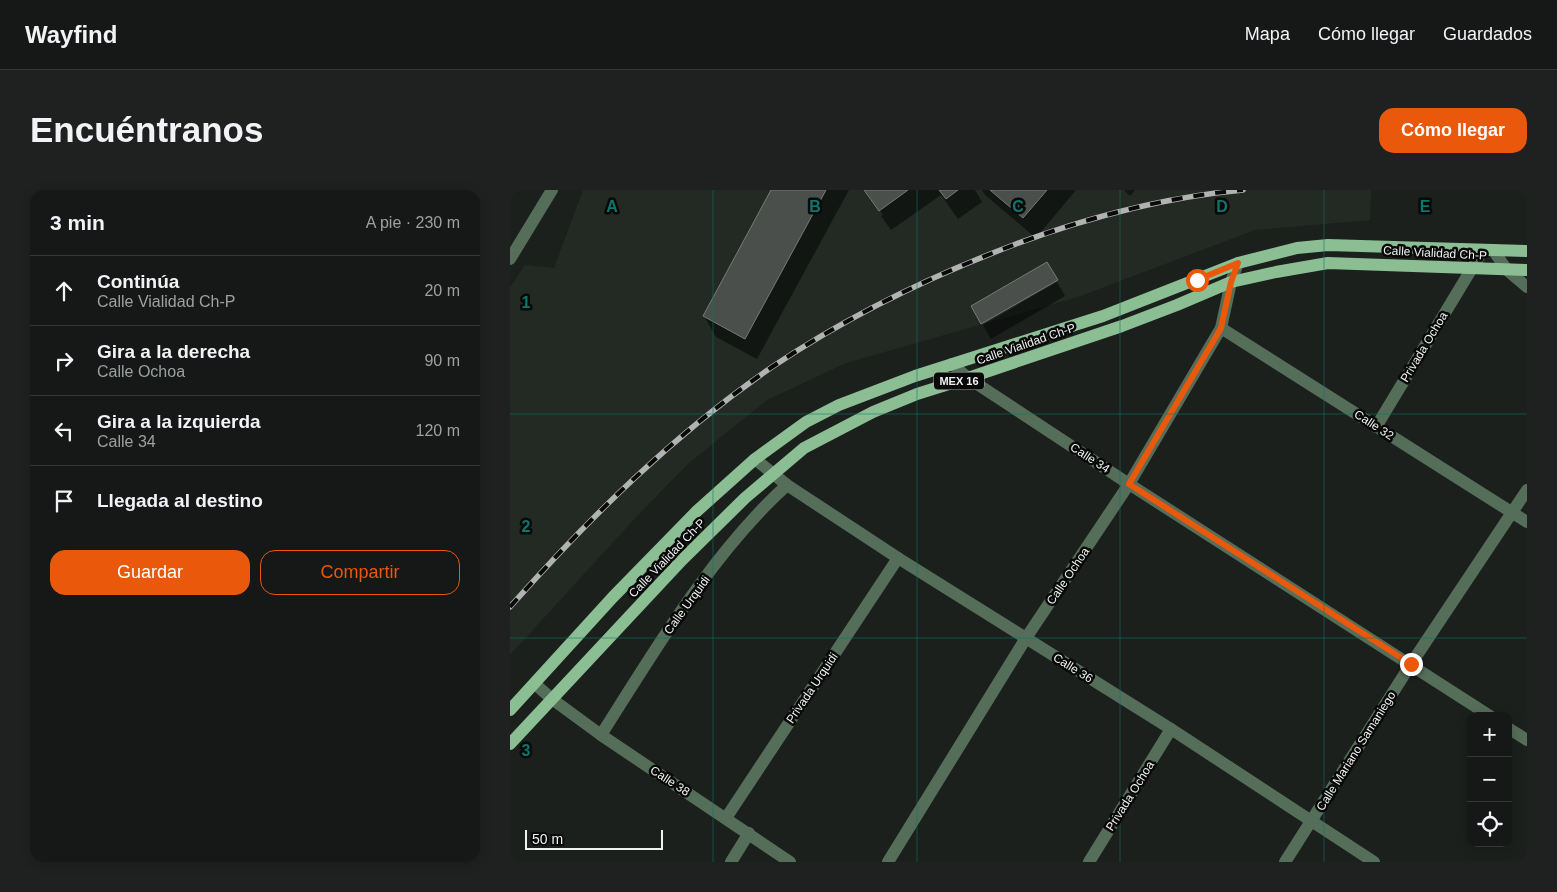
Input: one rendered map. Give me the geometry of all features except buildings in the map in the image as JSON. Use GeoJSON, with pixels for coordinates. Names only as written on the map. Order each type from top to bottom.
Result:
{"type":"FeatureCollection","features":[{"type":"Feature","properties":{"kind":"main road","name":"Calle Vialidad Ch-P"},"geometry":{"type":"LineString","coordinates":[[510,710],[613,597],[697,511],[755,459],[806,422],[839,404],[914,376],[1103,316],[1238,263],[1297,248],[1328,245],[1527,251]]}},
{"type":"Feature","properties":{"kind":"main road","name":"Calle Vialidad Ch-P"},"geometry":{"type":"LineString","coordinates":[[510,744],[682,560],[745,498],[804,448],[873,412],[917,394],[1131,323],[1231,282],[1276,272],[1328,262],[1527,270]]}},
{"type":"Feature","properties":{"kind":"street"},"geometry":{"type":"LineString","coordinates":[[510,259],[552,190]]}},
{"type":"Feature","properties":{"kind":"street"},"geometry":{"type":"LineString","coordinates":[[1488,250],[1507,270],[1527,286]]}},
{"type":"Feature","properties":{"kind":"street","name":"Privada Ochoa"},"geometry":{"type":"LineString","coordinates":[[1376,427],[1472,268],[1488,250]]}},
{"type":"Feature","properties":{"kind":"street","name":"Calle Ochoa"},"geometry":{"type":"LineString","coordinates":[[888,862],[1026,638],[1129,484],[1221,328],[1231,282],[1238,263]]}},
{"type":"Feature","properties":{"kind":"street","name":"Calle 32"},"geometry":{"type":"LineString","coordinates":[[1221,328],[1527,522]]}},
{"type":"Feature","properties":{"kind":"street","name":"Calle 34"},"geometry":{"type":"LineString","coordinates":[[952,364],[968,378],[1129,484],[1484,712]]}},
{"type":"Feature","properties":{"kind":"street","name":"Calle 36"},"geometry":{"type":"LineString","coordinates":[[755,459],[787,485],[898,558],[1171,729],[1374,862]]}},
{"type":"Feature","properties":{"kind":"street","name":"Calle Urquidi"},"geometry":{"type":"LineString","coordinates":[[601,735],[662,640],[722,557],[762,507],[787,485]]}},
{"type":"Feature","properties":{"kind":"street","name":"Calle Mariano Samaniego"},"geometry":{"type":"LineString","coordinates":[[1284,862],[1411,664],[1527,490]]}},
{"type":"Feature","properties":{"kind":"street","name":"Privada Urquidi"},"geometry":{"type":"LineString","coordinates":[[726,818],[898,558]]}},
{"type":"Feature","properties":{"kind":"street","name":"Calle 38"},"geometry":{"type":"LineString","coordinates":[[535,684],[601,735],[790,862]]}},
{"type":"Feature","properties":{"kind":"street","name":"Privada Ochoa"},"geometry":{"type":"LineString","coordinates":[[1090,862],[1171,729]]}},
{"type":"Feature","properties":{"kind":"street"},"geometry":{"type":"LineString","coordinates":[[1512,731],[1527,740]]}},
{"type":"Feature","properties":{"kind":"street"},"geometry":{"type":"LineString","coordinates":[[731,862],[749,834]]}},
{"type":"Feature","properties":{"kind":"shaded area"},"geometry":{"type":"Polygon","coordinates":[[[583,190],[1371,190],[1370,220],[1255,230],[1078,297],[846,363],[767,400],[689,463],[637,516],[510,655],[510,287],[525,265],[554,268],[583,190]]]}},
{"type":"Feature","properties":{"kind":"railway"},"geometry":{"type":"LineString","coordinates":[[510,607],[570,541],[667,449],[736,393],[772,367],[830,331],[921,284],[984,256],[1044,234],[1100,217],[1157,203],[1243,190]]}},
{"type":"Feature","properties":{"kind":"route"},"geometry":{"type":"LineString","coordinates":[[1197,280],[1238,263],[1231,282],[1221,328],[1129,484],[1411,664]]}}]}
